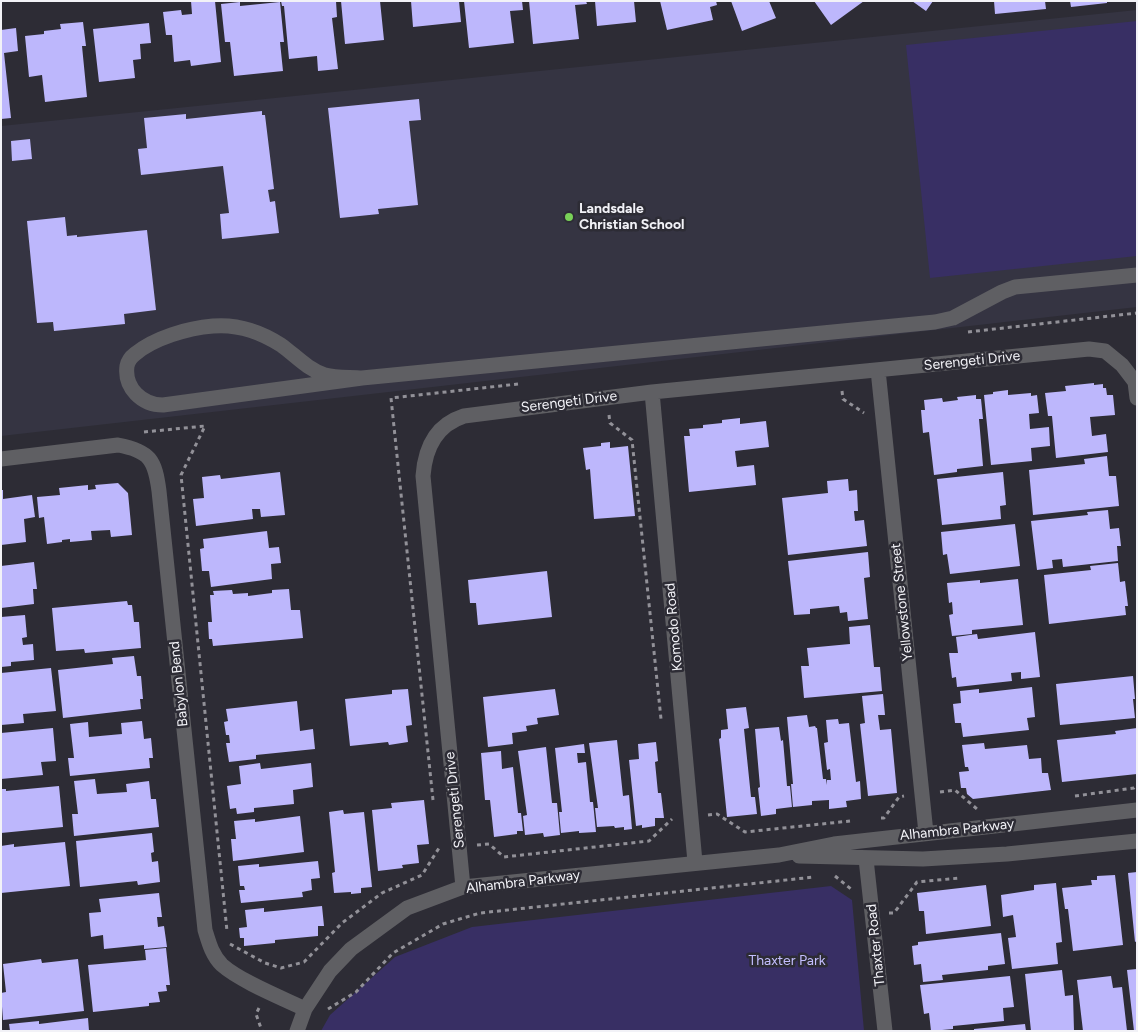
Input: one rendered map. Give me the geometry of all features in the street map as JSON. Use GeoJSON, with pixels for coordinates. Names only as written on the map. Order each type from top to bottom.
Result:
{"type":"FeatureCollection","features":[{"type":"Feature","properties":{"kind":"street"},"geometry":{"type":"LineString","coordinates":[[362,378],[326,375],[313,370],[263,335],[236,327],[221,326],[191,329],[167,337],[133,354],[128,362],[126,373],[131,389],[145,401],[154,405],[362,378],[935,322],[953,318],[1015,287],[1137,275]]}},
{"type":"Feature","properties":{"kind":"street","name":"Serengeti Drive"},"geometry":{"type":"LineString","coordinates":[[463,887],[423,476],[428,450],[434,438],[452,420],[464,416],[652,392],[1090,349],[1105,351],[1122,365],[1135,382],[1137,398]]}},
{"type":"Feature","properties":{"kind":"street","name":"Yellowstone Street"},"geometry":{"type":"LineString","coordinates":[[878,370],[926,833]]}},
{"type":"Feature","properties":{"kind":"street","name":"Komodo Road"},"geometry":{"type":"LineString","coordinates":[[652,392],[695,862]]}},
{"type":"Feature","properties":{"kind":"street","name":"Babylon Bend"},"geometry":{"type":"LineString","coordinates":[[1,459],[118,445],[137,448],[149,458],[157,472],[205,930],[211,950],[222,964],[239,976],[305,1009]]}},
{"type":"Feature","properties":{"kind":"street","name":"Alhambra Parkway"},"geometry":{"type":"LineString","coordinates":[[297,1031],[305,1009],[330,971],[351,949],[407,908],[463,887],[779,855],[834,844],[1137,810]]}},
{"type":"Feature","properties":{"kind":"street","name":"Alhambra Parkway"},"geometry":{"type":"LineString","coordinates":[[779,855],[866,859],[923,859],[988,855],[1137,840]]}},
{"type":"Feature","properties":{"kind":"street","name":"Thaxter Road"},"geometry":{"type":"LineString","coordinates":[[866,859],[885,1031]]}},
{"type":"Feature","properties":{"kind":"path"},"geometry":{"type":"LineString","coordinates":[[606,398],[610,423],[632,440],[661,722]]}},
{"type":"Feature","properties":{"kind":"path"},"geometry":{"type":"LineString","coordinates":[[1075,796],[1134,788],[1137,785]]}},
{"type":"Feature","properties":{"kind":"path"},"geometry":{"type":"LineString","coordinates":[[874,819],[884,818],[898,797],[955,790],[976,809],[985,808]]}},
{"type":"Feature","properties":{"kind":"path"},"geometry":{"type":"LineString","coordinates":[[439,850],[488,844],[504,857],[649,841],[671,819],[717,814],[745,832],[854,821]]}},
{"type":"Feature","properties":{"kind":"path"},"geometry":{"type":"LineString","coordinates":[[834,875],[852,890]]}},
{"type":"Feature","properties":{"kind":"path"},"geometry":{"type":"LineString","coordinates":[[325,1012],[356,992],[393,953],[443,924],[480,913],[814,877]]}},
{"type":"Feature","properties":{"kind":"path"},"geometry":{"type":"LineString","coordinates":[[873,916],[894,913],[916,882],[964,877]]}},
{"type":"Feature","properties":{"kind":"shaded area","name":"Landsdale Christian School"},"geometry":{"type":"Polygon","coordinates":[[[1137,10],[1137,307],[1,436],[1,126],[1137,10]]]}},
{"type":"Feature","properties":{"kind":"green space"},"geometry":{"type":"Polygon","coordinates":[[[1137,21],[1137,256],[930,278],[906,45],[1137,21]]]}},
{"type":"Feature","properties":{"kind":"green space","name":"Thaxter Park"},"geometry":{"type":"Polygon","coordinates":[[[831,886],[852,900],[864,1031],[321,1031],[330,1015],[395,957],[472,927],[831,886]]]}},
{"type":"Feature","properties":{"kind":"building"},"geometry":{"type":"Polygon","coordinates":[[[191,1],[215,1],[221,62],[191,66],[190,60],[174,62],[172,35],[166,35],[163,12],[181,10],[182,15],[192,14],[191,1]]]}},
{"type":"Feature","properties":{"kind":"building"},"geometry":{"type":"Polygon","coordinates":[[[281,1],[336,1],[337,17],[332,18],[338,69],[318,71],[317,56],[289,59],[284,6],[282,6],[281,1]]]}},
{"type":"Feature","properties":{"kind":"building"},"geometry":{"type":"Polygon","coordinates":[[[341,1],[380,1],[384,40],[345,44],[341,1]]]}},
{"type":"Feature","properties":{"kind":"building"},"geometry":{"type":"Polygon","coordinates":[[[411,1],[459,1],[461,22],[413,27],[411,1]]]}},
{"type":"Feature","properties":{"kind":"building"},"geometry":{"type":"Polygon","coordinates":[[[464,1],[522,1],[523,10],[510,11],[514,43],[469,48],[464,1]]]}},
{"type":"Feature","properties":{"kind":"building"},"geometry":{"type":"Polygon","coordinates":[[[529,1],[586,1],[587,4],[575,5],[579,39],[533,44],[529,1]]]}},
{"type":"Feature","properties":{"kind":"building"},"geometry":{"type":"Polygon","coordinates":[[[595,1],[634,1],[636,22],[597,26],[595,1]]]}},
{"type":"Feature","properties":{"kind":"building"},"geometry":{"type":"Polygon","coordinates":[[[660,1],[716,1],[717,5],[710,7],[713,20],[667,30],[660,1]]]}},
{"type":"Feature","properties":{"kind":"building"},"geometry":{"type":"Polygon","coordinates":[[[731,1],[769,1],[776,18],[742,31],[731,1]]]}},
{"type":"Feature","properties":{"kind":"building"},"geometry":{"type":"Polygon","coordinates":[[[814,1],[864,1],[831,25],[814,1]]]}},
{"type":"Feature","properties":{"kind":"building"},"geometry":{"type":"Polygon","coordinates":[[[912,1],[933,1],[926,11],[912,1]]]}},
{"type":"Feature","properties":{"kind":"building"},"geometry":{"type":"Polygon","coordinates":[[[994,1],[1045,1],[1046,9],[995,14],[994,1]]]}},
{"type":"Feature","properties":{"kind":"building"},"geometry":{"type":"Polygon","coordinates":[[[1070,1],[1107,1],[1107,3],[1071,7],[1070,1]]]}},
{"type":"Feature","properties":{"kind":"building"},"geometry":{"type":"Polygon","coordinates":[[[240,2],[240,6],[280,2],[284,42],[280,42],[283,71],[234,76],[230,42],[225,42],[221,4],[240,2]]]}},
{"type":"Feature","properties":{"kind":"building"},"geometry":{"type":"Polygon","coordinates":[[[83,22],[86,46],[82,46],[87,97],[45,102],[42,75],[29,77],[25,36],[44,34],[44,31],[61,29],[60,24],[83,22]]]}},
{"type":"Feature","properties":{"kind":"building"},"geometry":{"type":"Polygon","coordinates":[[[149,23],[151,43],[140,44],[141,59],[133,60],[135,78],[99,82],[93,29],[149,23]]]}},
{"type":"Feature","properties":{"kind":"building"},"geometry":{"type":"Polygon","coordinates":[[[16,28],[18,51],[4,53],[11,118],[1,119],[1,30],[16,28]]]}},
{"type":"Feature","properties":{"kind":"building"},"geometry":{"type":"Polygon","coordinates":[[[419,99],[421,120],[409,121],[418,205],[378,209],[379,214],[340,218],[328,108],[419,99]]]}},
{"type":"Feature","properties":{"kind":"building"},"geometry":{"type":"Polygon","coordinates":[[[262,111],[262,115],[265,115],[274,189],[268,190],[270,202],[275,201],[279,233],[222,239],[220,214],[229,213],[223,166],[141,175],[138,149],[147,148],[144,118],[186,114],[186,119],[262,111]]]}},
{"type":"Feature","properties":{"kind":"building"},"geometry":{"type":"Polygon","coordinates":[[[30,139],[32,159],[12,161],[11,141],[30,139]]]}},
{"type":"Feature","properties":{"kind":"building"},"geometry":{"type":"Polygon","coordinates":[[[65,217],[67,236],[77,235],[77,237],[147,230],[156,310],[124,314],[125,324],[54,331],[53,322],[37,323],[27,221],[65,217]]]}},
{"type":"Feature","properties":{"kind":"building"},"geometry":{"type":"Polygon","coordinates":[[[1094,383],[1094,385],[1103,384],[1107,395],[1113,395],[1115,415],[1090,417],[1092,436],[1106,434],[1108,452],[1056,458],[1052,416],[1048,416],[1045,393],[1066,391],[1065,386],[1094,383]]]}},
{"type":"Feature","properties":{"kind":"building"},"geometry":{"type":"Polygon","coordinates":[[[1008,390],[1008,395],[1031,393],[1031,396],[1037,395],[1039,413],[1029,414],[1030,429],[1049,427],[1050,446],[1031,448],[1032,461],[991,465],[984,395],[1008,390]]]}},
{"type":"Feature","properties":{"kind":"building"},"geometry":{"type":"Polygon","coordinates":[[[976,395],[976,399],[981,399],[983,419],[979,419],[983,466],[957,469],[957,472],[934,475],[929,432],[923,433],[921,410],[925,410],[924,400],[942,398],[943,402],[958,400],[957,397],[976,395]]]}},
{"type":"Feature","properties":{"kind":"building"},"geometry":{"type":"Polygon","coordinates":[[[740,418],[740,424],[766,421],[769,447],[735,451],[737,467],[754,465],[756,485],[689,492],[684,436],[690,436],[689,429],[703,428],[703,425],[722,423],[722,420],[740,418]]]}},
{"type":"Feature","properties":{"kind":"building"},"geometry":{"type":"Polygon","coordinates":[[[610,442],[610,448],[628,446],[635,516],[594,519],[590,469],[586,470],[583,448],[601,446],[601,443],[610,442]]]}},
{"type":"Feature","properties":{"kind":"building"},"geometry":{"type":"Polygon","coordinates":[[[1107,456],[1109,476],[1116,476],[1119,506],[1033,515],[1029,470],[1085,464],[1084,459],[1107,456]]]}},
{"type":"Feature","properties":{"kind":"building"},"geometry":{"type":"Polygon","coordinates":[[[280,472],[285,515],[261,517],[260,509],[252,509],[253,519],[196,526],[193,499],[204,498],[202,477],[220,475],[221,479],[280,472]]]}},
{"type":"Feature","properties":{"kind":"building"},"geometry":{"type":"Polygon","coordinates":[[[1003,472],[1006,505],[1000,506],[1001,519],[942,525],[937,479],[1003,472]]]}},
{"type":"Feature","properties":{"kind":"building"},"geometry":{"type":"Polygon","coordinates":[[[848,479],[849,491],[857,490],[858,511],[854,511],[855,521],[864,520],[867,546],[788,555],[782,498],[828,493],[827,481],[848,479]]]}},
{"type":"Feature","properties":{"kind":"building"},"geometry":{"type":"Polygon","coordinates":[[[118,483],[128,493],[132,535],[111,537],[110,530],[91,531],[92,540],[70,542],[70,539],[47,544],[44,517],[39,518],[37,497],[60,495],[59,488],[88,485],[88,490],[96,489],[95,485],[118,483]]]}},
{"type":"Feature","properties":{"kind":"building"},"geometry":{"type":"Polygon","coordinates":[[[1,490],[3,490],[3,499],[32,495],[35,517],[24,519],[26,542],[1,545],[1,490]]]}},
{"type":"Feature","properties":{"kind":"building"},"geometry":{"type":"Polygon","coordinates":[[[1108,510],[1110,529],[1119,528],[1121,546],[1117,546],[1118,561],[1063,567],[1062,559],[1052,560],[1053,568],[1037,570],[1031,521],[1088,515],[1087,512],[1108,510]]]}},
{"type":"Feature","properties":{"kind":"building"},"geometry":{"type":"Polygon","coordinates":[[[1015,524],[1020,566],[950,574],[947,554],[943,555],[941,532],[1015,524]]]}},
{"type":"Feature","properties":{"kind":"building"},"geometry":{"type":"Polygon","coordinates":[[[267,531],[269,548],[279,547],[281,563],[271,564],[272,579],[211,587],[209,571],[202,571],[200,549],[204,548],[203,539],[267,531]]]}},
{"type":"Feature","properties":{"kind":"building"},"geometry":{"type":"Polygon","coordinates":[[[868,552],[870,577],[864,578],[868,619],[848,621],[847,612],[840,613],[839,606],[810,609],[810,614],[794,615],[788,561],[868,552]]]}},
{"type":"Feature","properties":{"kind":"building"},"geometry":{"type":"Polygon","coordinates":[[[34,562],[37,589],[33,589],[34,604],[1,608],[1,566],[34,562]]]}},
{"type":"Feature","properties":{"kind":"building"},"geometry":{"type":"Polygon","coordinates":[[[1118,563],[1120,582],[1125,581],[1128,606],[1125,606],[1126,615],[1049,624],[1044,575],[1091,570],[1090,566],[1118,563]]]}},
{"type":"Feature","properties":{"kind":"building"},"geometry":{"type":"Polygon","coordinates":[[[547,571],[552,617],[478,625],[476,603],[470,603],[468,580],[547,571]]]}},
{"type":"Feature","properties":{"kind":"building"},"geometry":{"type":"Polygon","coordinates":[[[1018,579],[1023,625],[972,630],[972,634],[952,636],[949,615],[953,614],[952,602],[949,603],[947,583],[980,580],[980,583],[1018,579]]]}},
{"type":"Feature","properties":{"kind":"building"},"geometry":{"type":"Polygon","coordinates":[[[289,589],[291,610],[300,610],[303,638],[213,646],[212,639],[209,639],[208,622],[212,622],[210,595],[214,595],[213,591],[232,590],[233,594],[248,593],[248,596],[272,593],[272,590],[289,589]]]}},
{"type":"Feature","properties":{"kind":"building"},"geometry":{"type":"Polygon","coordinates":[[[127,601],[128,605],[132,605],[134,622],[139,622],[141,648],[85,653],[84,649],[56,651],[52,608],[127,601]]]}},
{"type":"Feature","properties":{"kind":"building"},"geometry":{"type":"Polygon","coordinates":[[[25,615],[27,637],[22,638],[23,645],[33,644],[34,660],[11,662],[11,666],[1,667],[1,617],[25,615]]]}},
{"type":"Feature","properties":{"kind":"building"},"geometry":{"type":"Polygon","coordinates":[[[870,625],[874,667],[880,667],[882,691],[804,698],[801,666],[809,666],[807,648],[850,644],[849,627],[870,625]]]}},
{"type":"Feature","properties":{"kind":"building"},"geometry":{"type":"Polygon","coordinates":[[[1035,632],[1040,677],[1021,679],[1021,672],[1011,673],[1012,681],[957,687],[956,677],[952,678],[949,653],[958,653],[956,637],[977,634],[978,639],[1035,632]]]}},
{"type":"Feature","properties":{"kind":"building"},"geometry":{"type":"Polygon","coordinates":[[[134,656],[137,676],[141,676],[143,699],[140,699],[141,709],[63,718],[58,670],[113,664],[112,658],[134,656]]]}},
{"type":"Feature","properties":{"kind":"building"},"geometry":{"type":"Polygon","coordinates":[[[51,668],[56,711],[23,714],[24,723],[1,725],[1,673],[51,668]]]}},
{"type":"Feature","properties":{"kind":"building"},"geometry":{"type":"Polygon","coordinates":[[[1133,676],[1135,718],[1060,725],[1056,684],[1133,676]]]}},
{"type":"Feature","properties":{"kind":"building"},"geometry":{"type":"Polygon","coordinates":[[[1032,687],[1035,717],[1027,718],[1029,730],[963,737],[961,723],[955,723],[953,704],[961,703],[960,691],[979,689],[979,693],[1032,687]]]}},
{"type":"Feature","properties":{"kind":"building"},"geometry":{"type":"Polygon","coordinates":[[[408,689],[412,725],[406,726],[408,742],[389,745],[388,742],[350,746],[345,699],[392,694],[392,690],[408,689]]]}},
{"type":"Feature","properties":{"kind":"building"},"geometry":{"type":"Polygon","coordinates":[[[555,689],[559,715],[537,718],[538,724],[526,726],[527,731],[512,733],[513,744],[488,747],[483,697],[555,689]]]}},
{"type":"Feature","properties":{"kind":"building"},"geometry":{"type":"Polygon","coordinates":[[[883,694],[885,715],[878,715],[880,730],[891,729],[897,793],[868,796],[860,724],[865,723],[862,696],[883,694]]]}},
{"type":"Feature","properties":{"kind":"building"},"geometry":{"type":"Polygon","coordinates":[[[297,701],[300,731],[313,729],[315,749],[256,755],[256,759],[229,762],[226,743],[230,743],[229,735],[226,735],[224,722],[228,721],[226,709],[297,701]]]}},
{"type":"Feature","properties":{"kind":"building"},"geometry":{"type":"Polygon","coordinates":[[[746,707],[749,728],[744,729],[751,797],[755,797],[757,814],[727,817],[719,739],[721,738],[721,730],[728,729],[726,709],[746,707]]]}},
{"type":"Feature","properties":{"kind":"building"},"geometry":{"type":"Polygon","coordinates":[[[807,715],[809,727],[815,726],[817,728],[823,779],[826,779],[827,785],[827,780],[831,780],[830,769],[827,770],[824,743],[828,742],[826,720],[838,719],[839,724],[849,723],[856,782],[860,781],[861,799],[846,801],[847,807],[829,809],[829,800],[812,801],[812,805],[793,807],[791,784],[793,784],[787,717],[807,715]]]}},
{"type":"Feature","properties":{"kind":"building"},"geometry":{"type":"Polygon","coordinates":[[[142,721],[144,739],[151,738],[153,758],[149,758],[150,768],[70,776],[68,758],[74,758],[70,724],[88,722],[89,737],[122,734],[121,723],[142,721]]]}},
{"type":"Feature","properties":{"kind":"building"},"geometry":{"type":"Polygon","coordinates":[[[779,727],[781,741],[783,740],[787,786],[790,786],[792,807],[776,809],[776,814],[761,816],[755,729],[779,727]]]}},
{"type":"Feature","properties":{"kind":"building"},"geometry":{"type":"Polygon","coordinates":[[[53,728],[56,761],[41,762],[43,775],[1,779],[1,733],[53,728]]]}},
{"type":"Feature","properties":{"kind":"building"},"geometry":{"type":"Polygon","coordinates":[[[1137,728],[1137,774],[1062,782],[1057,740],[1116,734],[1115,731],[1137,728]]]}},
{"type":"Feature","properties":{"kind":"building"},"geometry":{"type":"Polygon","coordinates":[[[617,740],[623,796],[629,795],[632,829],[624,830],[624,827],[597,827],[595,808],[598,808],[589,743],[617,740]]]}},
{"type":"Feature","properties":{"kind":"building"},"geometry":{"type":"Polygon","coordinates":[[[656,742],[658,761],[655,762],[658,793],[661,793],[664,818],[655,818],[655,826],[642,828],[642,825],[636,826],[629,760],[639,759],[638,744],[656,742]]]}},
{"type":"Feature","properties":{"kind":"building"},"geometry":{"type":"Polygon","coordinates":[[[984,743],[985,749],[1027,745],[1029,759],[1041,758],[1042,773],[1048,773],[1051,790],[973,799],[967,794],[966,788],[961,788],[959,772],[969,771],[968,767],[965,767],[962,745],[984,743]]]}},
{"type":"Feature","properties":{"kind":"building"},"geometry":{"type":"Polygon","coordinates":[[[584,744],[585,753],[577,753],[578,763],[586,762],[590,802],[593,802],[596,832],[561,833],[559,812],[562,812],[555,748],[584,744]]]}},
{"type":"Feature","properties":{"kind":"building"},"geometry":{"type":"Polygon","coordinates":[[[546,747],[552,803],[557,803],[560,835],[544,837],[543,833],[525,835],[523,816],[527,815],[518,751],[546,747]]]}},
{"type":"Feature","properties":{"kind":"building"},"geometry":{"type":"Polygon","coordinates":[[[501,751],[502,769],[513,767],[518,813],[521,813],[523,831],[517,831],[517,834],[494,837],[490,800],[485,800],[481,753],[501,751]]]}},
{"type":"Feature","properties":{"kind":"building"},"geometry":{"type":"Polygon","coordinates":[[[260,763],[261,769],[311,763],[313,787],[293,790],[294,804],[254,808],[254,812],[237,814],[236,808],[230,809],[227,786],[241,784],[239,766],[260,763]]]}},
{"type":"Feature","properties":{"kind":"building"},"geometry":{"type":"Polygon","coordinates":[[[95,779],[97,794],[127,792],[126,784],[149,781],[151,799],[156,799],[159,827],[74,836],[72,814],[78,814],[74,781],[95,779]]]}},
{"type":"Feature","properties":{"kind":"building"},"geometry":{"type":"Polygon","coordinates":[[[59,786],[63,827],[1,833],[1,789],[6,789],[6,791],[59,786]]]}},
{"type":"Feature","properties":{"kind":"building"},"geometry":{"type":"Polygon","coordinates":[[[424,800],[429,844],[417,845],[419,863],[402,865],[403,868],[378,871],[372,810],[392,808],[391,803],[424,800]]]}},
{"type":"Feature","properties":{"kind":"building"},"geometry":{"type":"Polygon","coordinates":[[[343,810],[344,814],[364,812],[372,887],[361,888],[361,893],[334,893],[332,873],[335,872],[329,812],[343,810]]]}},
{"type":"Feature","properties":{"kind":"building"},"geometry":{"type":"Polygon","coordinates":[[[300,816],[304,852],[233,861],[231,839],[236,839],[234,821],[255,819],[255,822],[300,816]]]}},
{"type":"Feature","properties":{"kind":"building"},"geometry":{"type":"Polygon","coordinates":[[[152,833],[154,852],[151,853],[152,862],[158,861],[160,882],[138,885],[137,881],[80,887],[76,841],[152,833]]]}},
{"type":"Feature","properties":{"kind":"building"},"geometry":{"type":"Polygon","coordinates":[[[65,842],[70,886],[1,893],[1,846],[14,844],[14,847],[65,842]]]}},
{"type":"Feature","properties":{"kind":"building"},"geometry":{"type":"Polygon","coordinates":[[[318,861],[320,878],[311,879],[312,890],[302,892],[303,897],[241,903],[239,890],[245,890],[244,886],[240,886],[238,866],[259,864],[259,867],[318,861]]]}},
{"type":"Feature","properties":{"kind":"building"},"geometry":{"type":"Polygon","coordinates":[[[1137,872],[1137,941],[1135,942],[1128,873],[1137,872]]]}},
{"type":"Feature","properties":{"kind":"building"},"geometry":{"type":"Polygon","coordinates":[[[1115,875],[1123,945],[1073,951],[1068,909],[1065,909],[1062,888],[1092,885],[1091,880],[1097,880],[1097,876],[1115,875]]]}},
{"type":"Feature","properties":{"kind":"building"},"geometry":{"type":"Polygon","coordinates":[[[1056,883],[1062,942],[1056,943],[1058,964],[1012,969],[1008,938],[1016,937],[1013,915],[1003,917],[1001,895],[1034,890],[1034,885],[1056,883]]]}},
{"type":"Feature","properties":{"kind":"building"},"geometry":{"type":"Polygon","coordinates":[[[986,885],[991,926],[926,934],[924,911],[919,911],[917,893],[986,885]]]}},
{"type":"Feature","properties":{"kind":"building"},"geometry":{"type":"Polygon","coordinates":[[[159,893],[162,917],[157,917],[158,927],[164,926],[167,947],[144,949],[144,945],[104,949],[103,935],[91,937],[89,913],[101,912],[99,899],[159,893]]]}},
{"type":"Feature","properties":{"kind":"building"},"geometry":{"type":"Polygon","coordinates":[[[322,906],[324,926],[318,926],[318,936],[275,940],[275,943],[244,946],[244,938],[240,938],[239,928],[247,927],[245,910],[264,908],[264,912],[322,906]]]}},
{"type":"Feature","properties":{"kind":"building"},"geometry":{"type":"Polygon","coordinates":[[[1001,933],[1005,964],[988,966],[988,970],[942,975],[943,980],[923,982],[921,964],[914,965],[912,946],[918,945],[918,942],[1001,933]]]}},
{"type":"Feature","properties":{"kind":"building"},"geometry":{"type":"Polygon","coordinates":[[[166,948],[170,985],[166,985],[167,991],[158,992],[160,1002],[149,1003],[149,1006],[93,1012],[88,965],[146,960],[145,950],[166,948]]]}},
{"type":"Feature","properties":{"kind":"building"},"geometry":{"type":"Polygon","coordinates":[[[41,959],[42,963],[78,959],[84,1011],[3,1020],[1,993],[6,992],[3,964],[41,959]]]}},
{"type":"Feature","properties":{"kind":"building"},"geometry":{"type":"Polygon","coordinates":[[[1137,969],[1137,1031],[1134,1031],[1127,970],[1137,969]]]}},
{"type":"Feature","properties":{"kind":"building"},"geometry":{"type":"Polygon","coordinates":[[[1062,970],[1065,996],[1073,995],[1074,1031],[1031,1031],[1025,974],[1062,970]]]}},
{"type":"Feature","properties":{"kind":"building"},"geometry":{"type":"Polygon","coordinates":[[[1010,976],[1014,1007],[1003,1008],[1004,1021],[953,1026],[953,1029],[931,1031],[929,1013],[924,1014],[920,985],[1010,976]]]}},
{"type":"Feature","properties":{"kind":"building"},"geometry":{"type":"Polygon","coordinates":[[[1111,976],[1113,988],[1122,987],[1127,1031],[1083,1031],[1077,980],[1111,976]]]}},
{"type":"Feature","properties":{"kind":"building"},"geometry":{"type":"Polygon","coordinates":[[[88,1018],[89,1031],[10,1031],[9,1024],[39,1021],[39,1024],[88,1018]]]}},
{"type":"Feature","properties":{"kind":"building"},"geometry":{"type":"Polygon","coordinates":[[[1025,1024],[1026,1031],[974,1031],[974,1029],[1025,1024]]]}},
{"type":"Feature","properties":{"kind":"place","name":"Landsdale Christian School"},"geometry":{"type":"Point","coordinates":[569,217]}}]}
